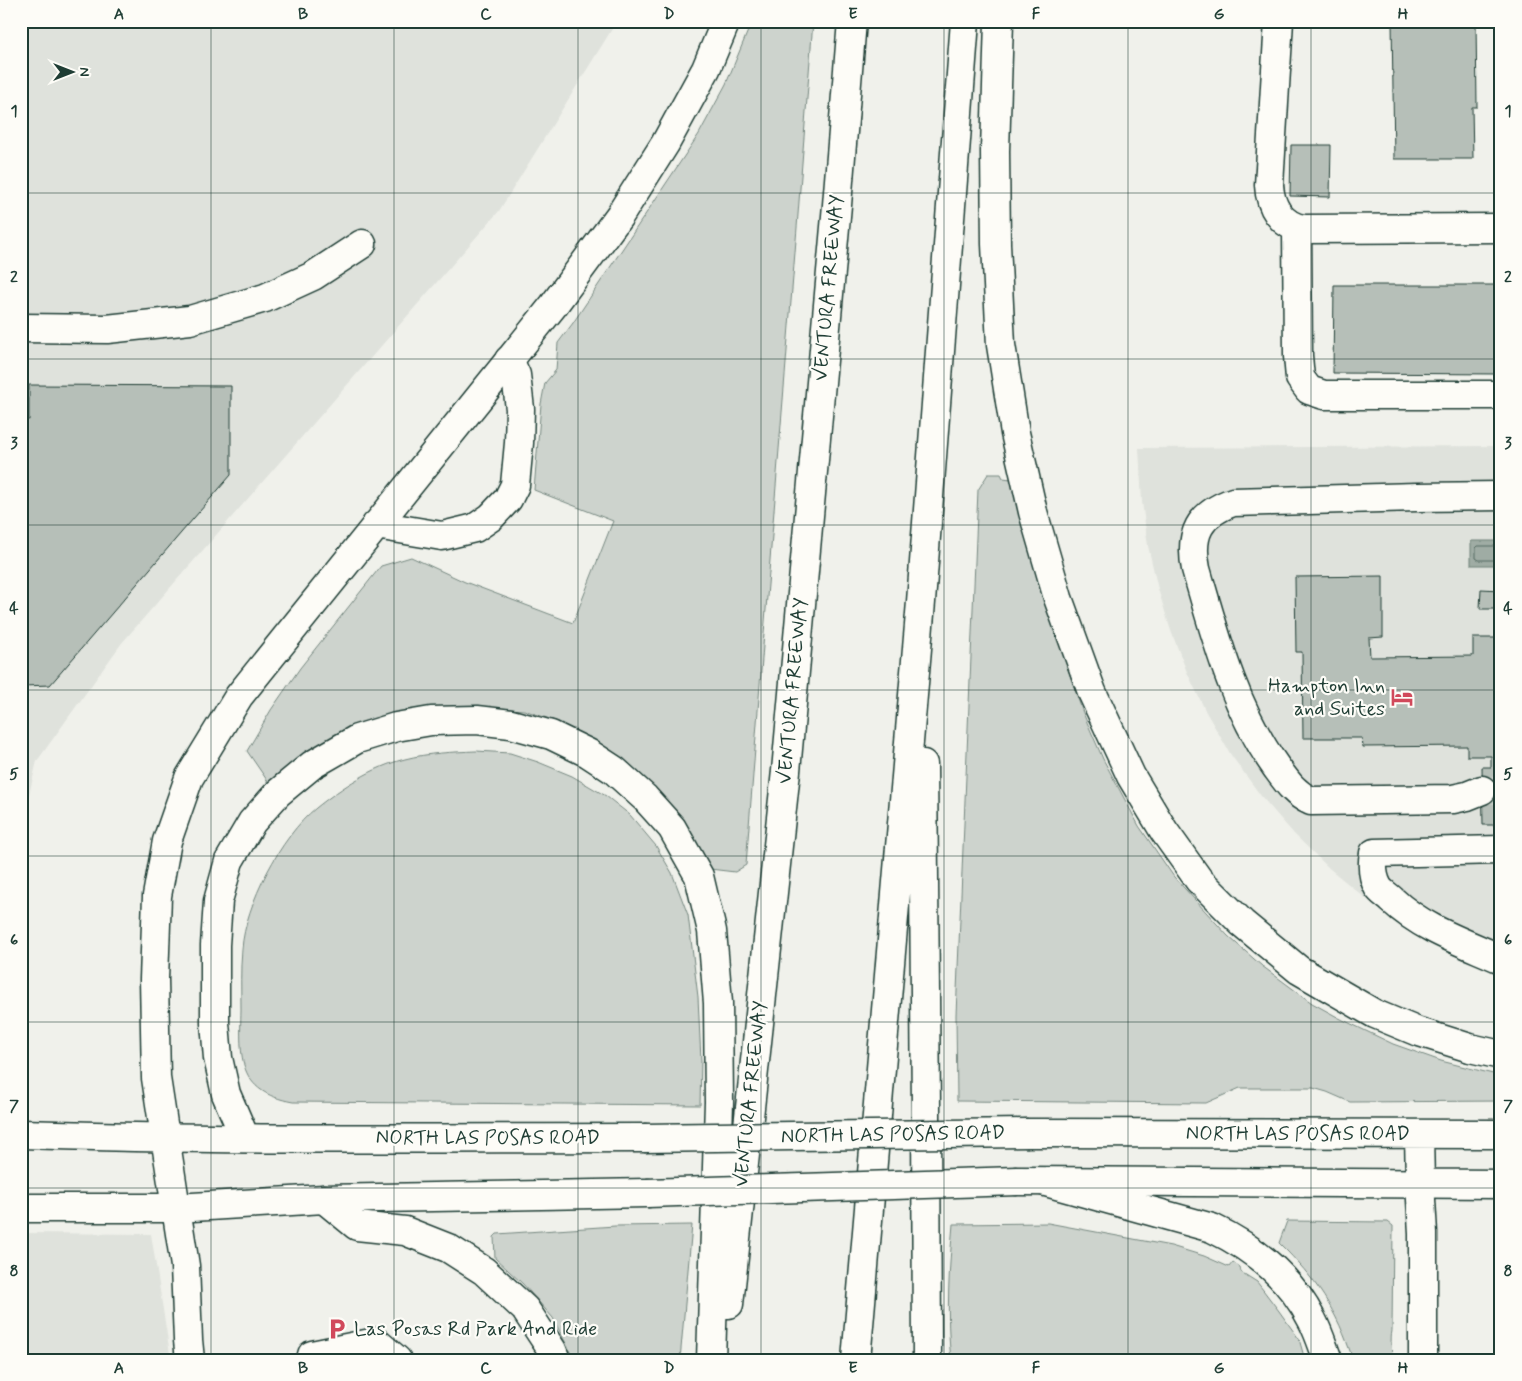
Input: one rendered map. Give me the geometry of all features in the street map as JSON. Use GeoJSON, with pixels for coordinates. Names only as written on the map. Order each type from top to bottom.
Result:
{"type":"FeatureCollection","features":[{"type":"Feature","properties":{"kind":"main road"},"geometry":{"type":"LineString","coordinates":[[190,1360],[185,1266],[156,1078],[154,979],[157,896],[167,841],[189,778],[239,696],[510,360],[620,215],[665,144],[706,69],[726,21]]}},
{"type":"Feature","properties":{"kind":"main road","name":"VENTURA FREEWAY"},"geometry":{"type":"LineString","coordinates":[[722,1360],[786,772],[852,21]]}},
{"type":"Feature","properties":{"kind":"main road"},"geometry":{"type":"LineString","coordinates":[[856,1360],[921,602],[965,21]]}},
{"type":"Feature","properties":{"kind":"main road"},"geometry":{"type":"LineString","coordinates":[[999,21],[995,152],[996,244],[1001,345],[1015,433],[1033,512],[1058,598],[1092,692],[1131,776],[1164,831],[1199,880],[1242,924],[1299,970],[1375,1014],[1425,1034],[1470,1048],[1501,1055]]}},
{"type":"Feature","properties":{"kind":"main road"},"geometry":{"type":"LineString","coordinates":[[1278,21],[1269,185],[1270,197],[1274,208],[1281,217],[1297,228],[1501,228]]}},
{"type":"Feature","properties":{"kind":"main road"},"geometry":{"type":"LineString","coordinates":[[1297,228],[1298,356],[1300,378],[1309,390],[1324,395],[1501,395]]}},
{"type":"Feature","properties":{"kind":"main road"},"geometry":{"type":"LineString","coordinates":[[21,328],[107,329],[190,320],[265,298],[314,276],[362,244]]}},
{"type":"Feature","properties":{"kind":"main road"},"geometry":{"type":"LineString","coordinates":[[376,525],[442,536],[475,528],[491,517],[508,499],[515,485],[520,443],[520,409],[516,376],[510,360]]}},
{"type":"Feature","properties":{"kind":"main road"},"geometry":{"type":"LineString","coordinates":[[1482,790],[1453,799],[1311,802],[1301,797],[1291,788],[1266,754],[1232,686],[1193,555],[1194,541],[1199,527],[1207,516],[1219,507],[1233,502],[1501,496]]}},
{"type":"Feature","properties":{"kind":"main road"},"geometry":{"type":"LineString","coordinates":[[921,602],[927,1360]]}},
{"type":"Feature","properties":{"kind":"main road"},"geometry":{"type":"LineString","coordinates":[[245,1138],[226,1094],[218,1058],[215,1022],[215,945],[218,901],[229,861],[252,822],[278,793],[312,765],[357,739],[396,727],[431,721],[477,720],[511,724],[558,738],[588,753],[614,770],[645,798],[672,828],[699,876],[712,930],[718,1003],[719,1102],[711,1360]]}},
{"type":"Feature","properties":{"kind":"main road"},"geometry":{"type":"LineString","coordinates":[[1501,850],[1374,853],[1373,862],[1379,888],[1401,908],[1449,937],[1501,959]]}},
{"type":"Feature","properties":{"kind":"main road","name":"NORTH LAS POSAS ROAD"},"geometry":{"type":"LineString","coordinates":[[21,1134],[245,1138],[644,1138],[1028,1133],[1501,1134]]}},
{"type":"Feature","properties":{"kind":"main road"},"geometry":{"type":"LineString","coordinates":[[1419,1134],[1423,1233],[1423,1360]]}},
{"type":"Feature","properties":{"kind":"main road"},"geometry":{"type":"LineString","coordinates":[[21,1208],[176,1208],[324,1199],[647,1193],[1017,1181],[1501,1184]]}},
{"type":"Feature","properties":{"kind":"main road"},"geometry":{"type":"LineString","coordinates":[[1046,1182],[1212,1228],[1234,1239],[1259,1256],[1291,1286],[1312,1320],[1328,1360]]}},
{"type":"Feature","properties":{"kind":"main road"},"geometry":{"type":"LineString","coordinates":[[324,1199],[357,1226],[405,1231],[448,1248],[484,1271],[526,1310],[552,1350],[556,1360]]}},
{"type":"Feature","properties":{"kind":"main road"},"geometry":{"type":"LineString","coordinates":[[311,1360],[312,1355],[376,1342],[397,1360]]}},
{"type":"Feature","properties":{"kind":"shaded area"},"geometry":{"type":"Polygon","coordinates":[[[21,21],[617,21],[499,211],[121,644],[37,761],[21,828],[21,21]]]}},
{"type":"Feature","properties":{"kind":"shaded area"},"geometry":{"type":"Polygon","coordinates":[[[752,21],[813,21],[746,865],[735,872],[710,869],[690,830],[670,805],[636,772],[595,740],[558,722],[524,710],[464,706],[429,709],[271,786],[247,751],[271,710],[300,668],[381,566],[411,557],[465,582],[573,623],[613,521],[534,490],[541,404],[545,383],[556,370],[558,343],[699,134],[726,84],[752,21]]]}},
{"type":"Feature","properties":{"kind":"shaded area"},"geometry":{"type":"Polygon","coordinates":[[[1501,446],[1501,975],[1455,954],[1411,930],[1369,901],[1330,869],[1294,834],[1261,796],[1231,755],[1206,712],[1187,672],[1171,631],[1158,589],[1148,546],[1142,502],[1139,448],[1501,446]]]}},
{"type":"Feature","properties":{"kind":"shaded area"},"geometry":{"type":"Polygon","coordinates":[[[988,474],[1001,474],[1003,478],[1011,479],[1041,590],[1083,713],[1103,759],[1139,826],[1174,877],[1228,936],[1262,966],[1312,1003],[1393,1044],[1441,1061],[1501,1076],[1501,1101],[1350,1102],[1313,1088],[1240,1088],[1206,1103],[957,1101],[956,1015],[978,490],[988,474]]]}},
{"type":"Feature","properties":{"kind":"shaded area"},"geometry":{"type":"Polygon","coordinates":[[[476,751],[510,753],[572,776],[606,796],[630,815],[656,846],[672,873],[688,915],[698,997],[701,1061],[700,1105],[293,1102],[275,1097],[261,1090],[252,1081],[242,1057],[242,949],[250,912],[267,872],[278,853],[303,820],[316,808],[347,785],[370,772],[414,757],[476,751]]]}},
{"type":"Feature","properties":{"kind":"shaded area"},"geometry":{"type":"Polygon","coordinates":[[[1287,1221],[1388,1222],[1393,1226],[1392,1360],[1353,1360],[1340,1326],[1324,1296],[1304,1269],[1279,1243],[1287,1221]]]}},
{"type":"Feature","properties":{"kind":"shaded area"},"geometry":{"type":"Polygon","coordinates":[[[1048,1223],[1171,1246],[1204,1256],[1229,1267],[1233,1262],[1240,1267],[1241,1272],[1257,1282],[1279,1311],[1299,1339],[1305,1360],[951,1360],[949,1292],[953,1224],[1048,1223]]]}},
{"type":"Feature","properties":{"kind":"shaded area"},"geometry":{"type":"Polygon","coordinates":[[[692,1225],[680,1360],[574,1360],[553,1318],[523,1284],[495,1258],[494,1237],[497,1234],[615,1226],[692,1225]]]}},
{"type":"Feature","properties":{"kind":"shaded area"},"geometry":{"type":"Polygon","coordinates":[[[21,1233],[151,1234],[171,1360],[21,1360],[21,1233]]]}},
{"type":"Feature","properties":{"kind":"water"},"geometry":{"type":"Polygon","coordinates":[[[1471,541],[1501,541],[1501,565],[1471,565],[1471,541]]]}},
{"type":"Feature","properties":{"kind":"building"},"geometry":{"type":"Polygon","coordinates":[[[1392,21],[1476,21],[1477,107],[1472,107],[1473,159],[1394,159],[1392,21]]]}},
{"type":"Feature","properties":{"kind":"building"},"geometry":{"type":"Polygon","coordinates":[[[1291,145],[1331,145],[1330,197],[1290,196],[1291,145]]]}},
{"type":"Feature","properties":{"kind":"building"},"geometry":{"type":"Polygon","coordinates":[[[1334,285],[1501,285],[1501,374],[1333,373],[1334,285]]]}},
{"type":"Feature","properties":{"kind":"building"},"geometry":{"type":"Polygon","coordinates":[[[29,385],[231,386],[231,475],[50,685],[23,686],[21,527],[26,527],[27,483],[21,483],[21,419],[29,420],[29,385]]]}},
{"type":"Feature","properties":{"kind":"building","name":"Hampton Inn and Suites"},"geometry":{"type":"Polygon","coordinates":[[[1383,576],[1383,637],[1369,638],[1370,657],[1473,656],[1473,638],[1501,638],[1501,825],[1483,825],[1482,767],[1491,767],[1491,756],[1467,756],[1467,746],[1363,747],[1362,738],[1303,738],[1302,652],[1296,652],[1295,577],[1383,576]]]}},
{"type":"Feature","properties":{"kind":"building"},"geometry":{"type":"Polygon","coordinates":[[[1481,589],[1501,590],[1501,609],[1480,609],[1481,589]]]}},
{"type":"Feature","properties":{"kind":"tunnel"},"geometry":{"type":"LineString","coordinates":[[1482,790],[1501,790]]}},
{"type":"Feature","properties":{"kind":"place","name":"Hampton Inn and Suites"},"geometry":{"type":"Point","coordinates":[1402,697]}},
{"type":"Feature","properties":{"kind":"place","name":"Las Posas Rd Park And Ride"},"geometry":{"type":"Point","coordinates":[337,1329]}}]}
